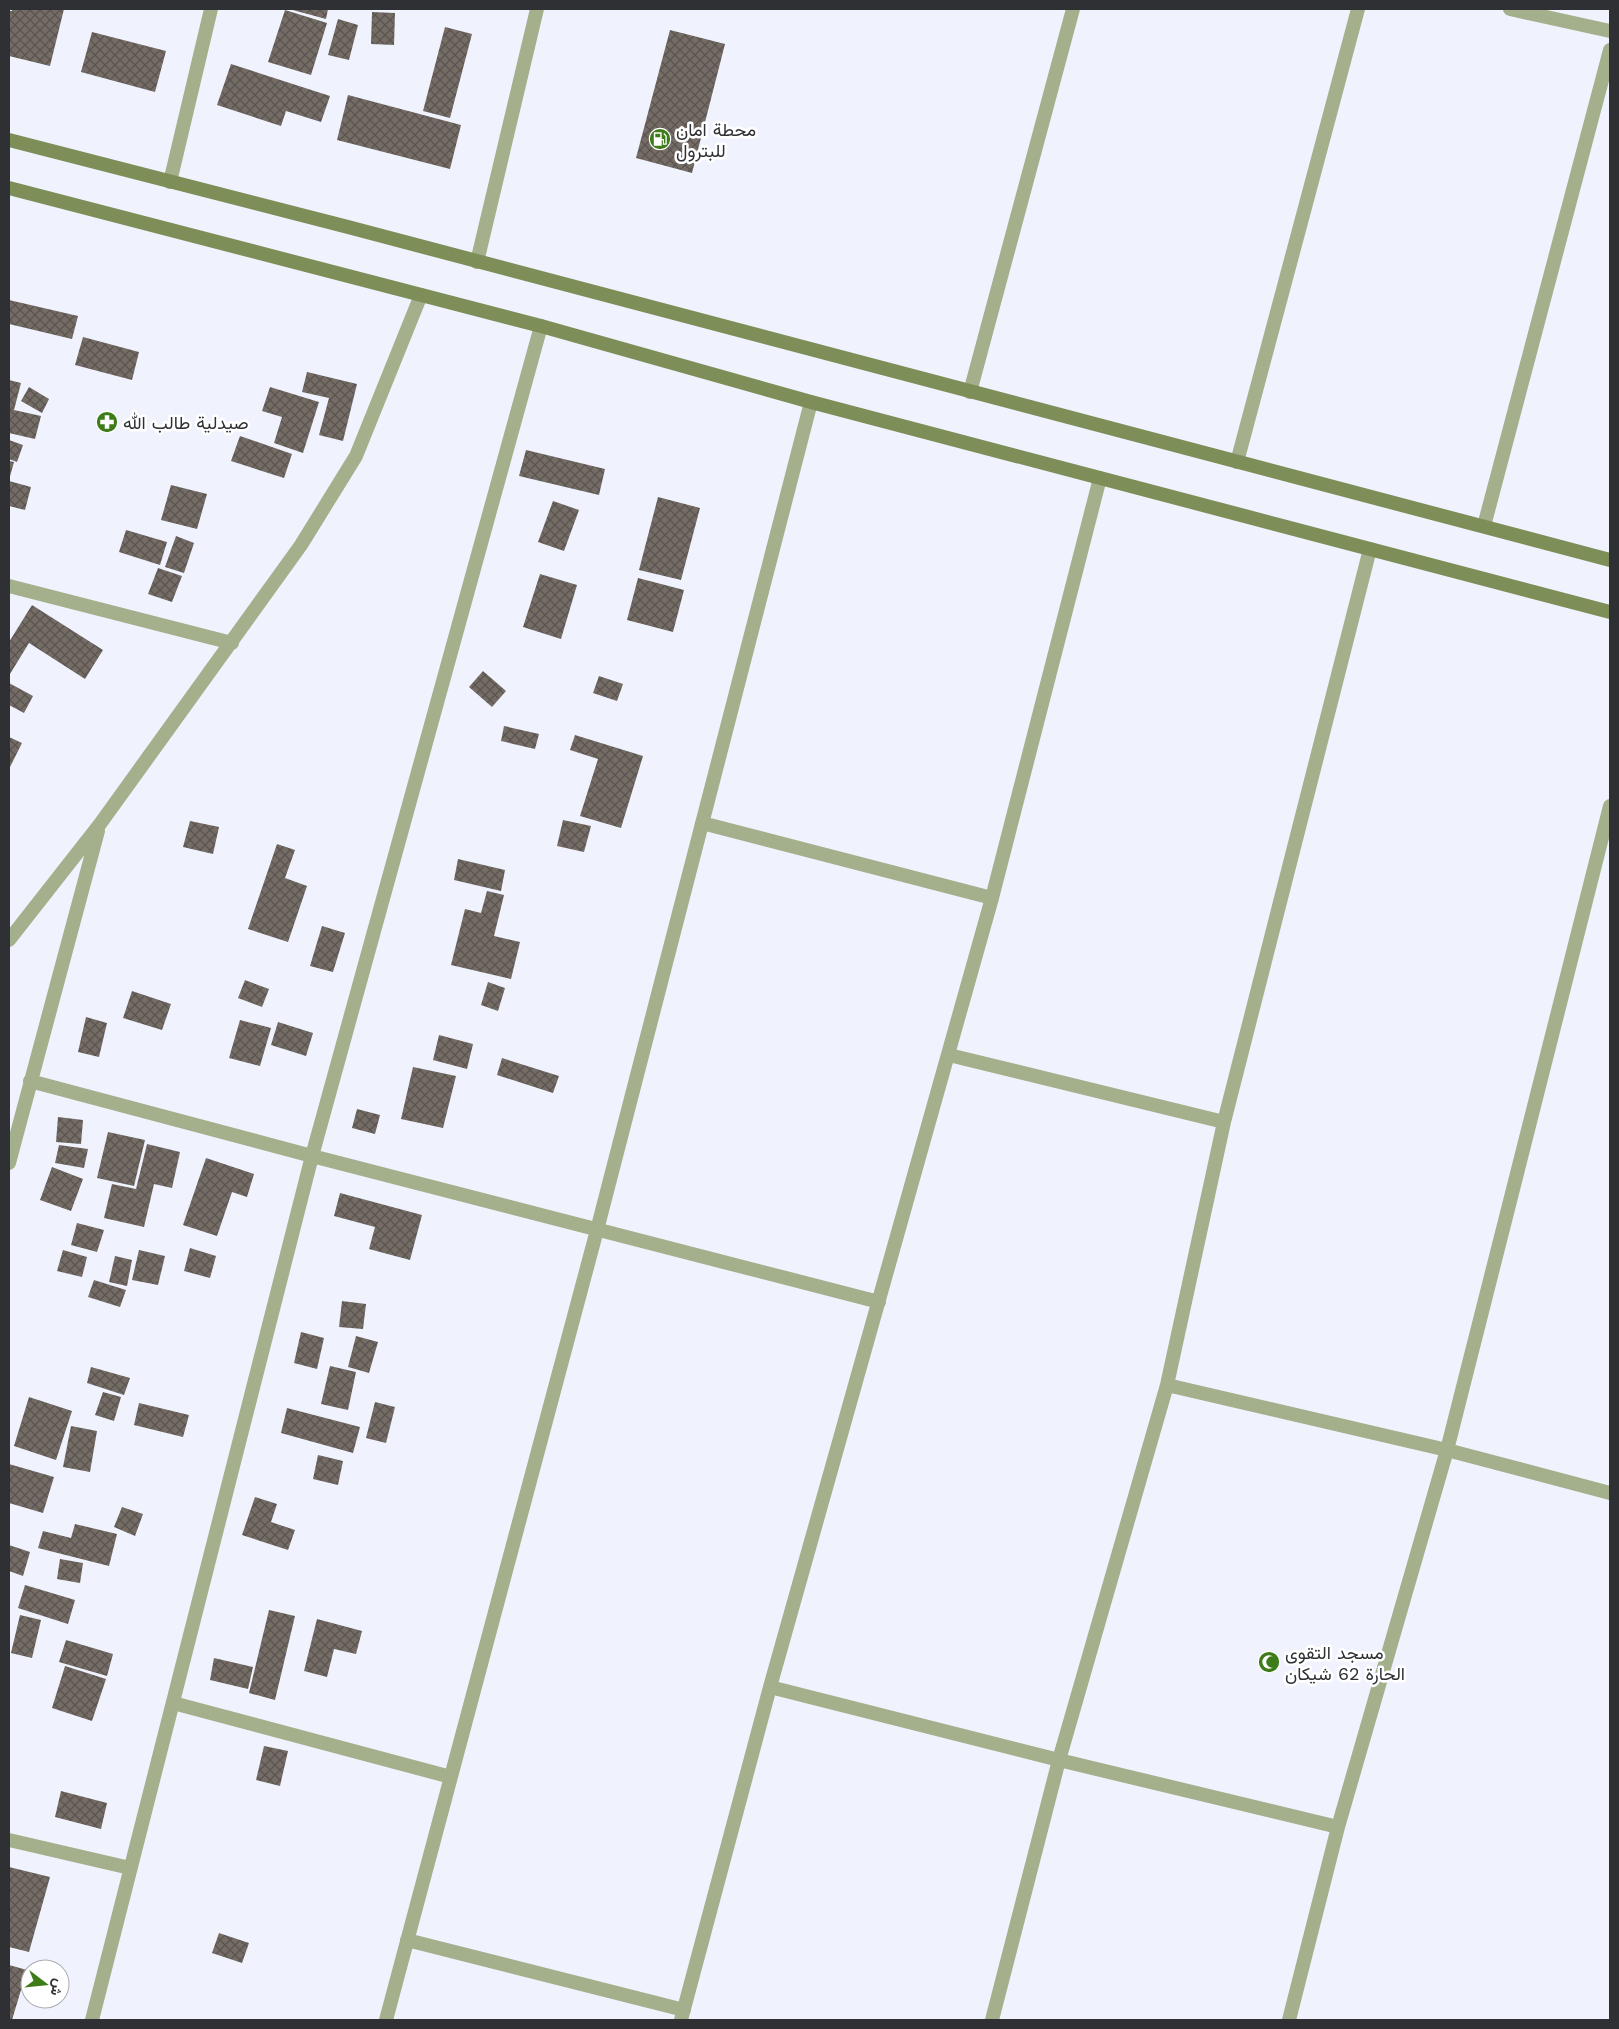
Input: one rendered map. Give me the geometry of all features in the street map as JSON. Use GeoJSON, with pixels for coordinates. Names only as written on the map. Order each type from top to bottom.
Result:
{"type":"FeatureCollection","features":[{"type":"Feature","properties":{"kind":"main road"},"geometry":{"type":"LineString","coordinates":[[9,140],[348,227],[1610,560]]}},
{"type":"Feature","properties":{"kind":"main road"},"geometry":{"type":"LineString","coordinates":[[9,188],[541,326],[811,402],[1610,612]]}},
{"type":"Feature","properties":{"kind":"street"},"geometry":{"type":"LineString","coordinates":[[170,182],[211,9]]}},
{"type":"Feature","properties":{"kind":"street"},"geometry":{"type":"LineString","coordinates":[[477,262],[537,9]]}},
{"type":"Feature","properties":{"kind":"street"},"geometry":{"type":"LineString","coordinates":[[970,392],[1073,9]]}},
{"type":"Feature","properties":{"kind":"street"},"geometry":{"type":"LineString","coordinates":[[1237,462],[1358,9]]}},
{"type":"Feature","properties":{"kind":"street"},"geometry":{"type":"LineString","coordinates":[[1510,9],[1610,31]]}},
{"type":"Feature","properties":{"kind":"street"},"geometry":{"type":"LineString","coordinates":[[1484,526],[1610,50]]}},
{"type":"Feature","properties":{"kind":"street"},"geometry":{"type":"LineString","coordinates":[[9,940],[100,824],[301,545],[356,456],[421,295]]}},
{"type":"Feature","properties":{"kind":"street"},"geometry":{"type":"LineString","coordinates":[[92,2020],[312,1156],[541,326]]}},
{"type":"Feature","properties":{"kind":"street"},"geometry":{"type":"LineString","coordinates":[[386,2020],[597,1230],[811,402]]}},
{"type":"Feature","properties":{"kind":"street"},"geometry":{"type":"LineString","coordinates":[[407,1940],[683,2015],[770,1687],[992,898],[1100,478]]}},
{"type":"Feature","properties":{"kind":"street"},"geometry":{"type":"LineString","coordinates":[[992,2020],[1059,1760],[1166,1385],[1224,1122],[1370,549]]}},
{"type":"Feature","properties":{"kind":"street"},"geometry":{"type":"LineString","coordinates":[[9,586],[232,642]]}},
{"type":"Feature","properties":{"kind":"street"},"geometry":{"type":"LineString","coordinates":[[1289,2020],[1338,1827],[1447,1450],[1610,806]]}},
{"type":"Feature","properties":{"kind":"street"},"geometry":{"type":"LineString","coordinates":[[702,823],[992,898]]}},
{"type":"Feature","properties":{"kind":"street"},"geometry":{"type":"LineString","coordinates":[[9,1163],[100,824]]}},
{"type":"Feature","properties":{"kind":"street"},"geometry":{"type":"LineString","coordinates":[[949,1055],[1224,1122]]}},
{"type":"Feature","properties":{"kind":"street"},"geometry":{"type":"LineString","coordinates":[[30,1081],[312,1156],[879,1302]]}},
{"type":"Feature","properties":{"kind":"street"},"geometry":{"type":"LineString","coordinates":[[1166,1385],[1447,1450],[1610,1493]]}},
{"type":"Feature","properties":{"kind":"street"},"geometry":{"type":"LineString","coordinates":[[770,1687],[1059,1760],[1338,1827]]}},
{"type":"Feature","properties":{"kind":"street"},"geometry":{"type":"LineString","coordinates":[[173,1703],[451,1777]]}},
{"type":"Feature","properties":{"kind":"street"},"geometry":{"type":"LineString","coordinates":[[9,1840],[130,1868]]}},
{"type":"Feature","properties":{"kind":"building"},"geometry":{"type":"Polygon","coordinates":[[[12,9],[64,9],[50,66],[9,56],[9,11],[12,11],[12,9]]]}},
{"type":"Feature","properties":{"kind":"building"},"geometry":{"type":"Polygon","coordinates":[[[289,9],[328,9],[326,19],[289,9]]]}},
{"type":"Feature","properties":{"kind":"building"},"geometry":{"type":"Polygon","coordinates":[[[285,10],[327,23],[311,75],[268,62],[285,10]]]}},
{"type":"Feature","properties":{"kind":"building"},"geometry":{"type":"Polygon","coordinates":[[[372,12],[395,13],[394,45],[371,44],[372,12]]]}},
{"type":"Feature","properties":{"kind":"building"},"geometry":{"type":"Polygon","coordinates":[[[338,19],[358,25],[349,60],[328,55],[338,19]]]}},
{"type":"Feature","properties":{"kind":"building"},"geometry":{"type":"Polygon","coordinates":[[[445,27],[472,34],[450,118],[423,111],[445,27]]]}},
{"type":"Feature","properties":{"kind":"building"},"geometry":{"type":"Polygon","coordinates":[[[670,30],[725,44],[692,173],[636,158],[670,30]]]}},
{"type":"Feature","properties":{"kind":"building"},"geometry":{"type":"Polygon","coordinates":[[[92,32],[166,51],[155,92],[81,72],[92,32]]]}},
{"type":"Feature","properties":{"kind":"building"},"geometry":{"type":"Polygon","coordinates":[[[231,64],[330,96],[321,122],[286,111],[281,126],[217,105],[231,64]]]}},
{"type":"Feature","properties":{"kind":"building"},"geometry":{"type":"Polygon","coordinates":[[[348,95],[461,125],[450,169],[337,140],[348,95]]]}},
{"type":"Feature","properties":{"kind":"building"},"geometry":{"type":"Polygon","coordinates":[[[9,300],[78,316],[72,339],[9,324],[9,300]]]}},
{"type":"Feature","properties":{"kind":"building"},"geometry":{"type":"Polygon","coordinates":[[[83,337],[139,352],[132,380],[75,365],[83,337]]]}},
{"type":"Feature","properties":{"kind":"building"},"geometry":{"type":"Polygon","coordinates":[[[307,372],[357,384],[343,441],[319,435],[329,398],[302,392],[307,372]]]}},
{"type":"Feature","properties":{"kind":"building"},"geometry":{"type":"Polygon","coordinates":[[[9,380],[21,383],[14,410],[41,416],[35,439],[9,433],[9,380]]]}},
{"type":"Feature","properties":{"kind":"building"},"geometry":{"type":"Polygon","coordinates":[[[29,387],[49,399],[42,413],[21,401],[29,387]]]}},
{"type":"Feature","properties":{"kind":"building"},"geometry":{"type":"Polygon","coordinates":[[[270,387],[319,402],[303,453],[274,443],[282,417],[262,411],[270,387]]]}},
{"type":"Feature","properties":{"kind":"building"},"geometry":{"type":"Polygon","coordinates":[[[240,436],[292,454],[284,478],[231,461],[240,436]]]}},
{"type":"Feature","properties":{"kind":"building"},"geometry":{"type":"Polygon","coordinates":[[[9,440],[23,445],[17,462],[9,459],[9,440]]]}},
{"type":"Feature","properties":{"kind":"building"},"geometry":{"type":"Polygon","coordinates":[[[526,450],[605,469],[599,495],[519,476],[526,450]]]}},
{"type":"Feature","properties":{"kind":"building"},"geometry":{"type":"Polygon","coordinates":[[[9,461],[14,462],[9,480],[9,461]]]}},
{"type":"Feature","properties":{"kind":"building"},"geometry":{"type":"Polygon","coordinates":[[[9,481],[31,487],[25,510],[9,506],[9,481]]]}},
{"type":"Feature","properties":{"kind":"building"},"geometry":{"type":"Polygon","coordinates":[[[171,485],[207,494],[197,529],[161,520],[171,485]]]}},
{"type":"Feature","properties":{"kind":"building"},"geometry":{"type":"Polygon","coordinates":[[[658,497],[700,508],[681,580],[639,570],[658,497]]]}},
{"type":"Feature","properties":{"kind":"building"},"geometry":{"type":"Polygon","coordinates":[[[553,501],[579,510],[564,551],[538,542],[553,501]]]}},
{"type":"Feature","properties":{"kind":"building"},"geometry":{"type":"Polygon","coordinates":[[[126,530],[167,542],[160,565],[119,552],[126,530]]]}},
{"type":"Feature","properties":{"kind":"building"},"geometry":{"type":"Polygon","coordinates":[[[176,536],[194,543],[184,573],[165,567],[176,536]]]}},
{"type":"Feature","properties":{"kind":"building"},"geometry":{"type":"Polygon","coordinates":[[[158,568],[182,576],[172,602],[148,594],[158,568]]]}},
{"type":"Feature","properties":{"kind":"building"},"geometry":{"type":"Polygon","coordinates":[[[540,574],[577,585],[561,639],[523,627],[540,574]]]}},
{"type":"Feature","properties":{"kind":"building"},"geometry":{"type":"Polygon","coordinates":[[[638,578],[684,590],[673,632],[627,620],[638,578]]]}},
{"type":"Feature","properties":{"kind":"building"},"geometry":{"type":"Polygon","coordinates":[[[32,605],[103,650],[85,679],[29,643],[9,673],[9,642],[32,605]]]}},
{"type":"Feature","properties":{"kind":"building"},"geometry":{"type":"Polygon","coordinates":[[[483,671],[506,691],[492,707],[469,687],[483,671]]]}},
{"type":"Feature","properties":{"kind":"building"},"geometry":{"type":"Polygon","coordinates":[[[599,676],[623,684],[617,701],[593,693],[599,676]]]}},
{"type":"Feature","properties":{"kind":"building"},"geometry":{"type":"Polygon","coordinates":[[[9,683],[33,696],[24,713],[9,705],[9,683]]]}},
{"type":"Feature","properties":{"kind":"building"},"geometry":{"type":"Polygon","coordinates":[[[504,726],[539,734],[535,749],[501,741],[504,726]]]}},
{"type":"Feature","properties":{"kind":"building"},"geometry":{"type":"Polygon","coordinates":[[[575,735],[643,756],[621,828],[580,816],[598,759],[570,750],[575,735]]]}},
{"type":"Feature","properties":{"kind":"building"},"geometry":{"type":"Polygon","coordinates":[[[9,737],[22,743],[10,767],[9,767],[9,737]]]}},
{"type":"Feature","properties":{"kind":"building"},"geometry":{"type":"Polygon","coordinates":[[[563,820],[591,826],[584,852],[557,846],[563,820]]]}},
{"type":"Feature","properties":{"kind":"building"},"geometry":{"type":"Polygon","coordinates":[[[190,821],[219,827],[213,854],[183,847],[190,821]]]}},
{"type":"Feature","properties":{"kind":"building"},"geometry":{"type":"Polygon","coordinates":[[[277,844],[295,850],[285,878],[307,886],[288,942],[248,929],[277,844]]]}},
{"type":"Feature","properties":{"kind":"building"},"geometry":{"type":"Polygon","coordinates":[[[458,859],[505,870],[501,891],[454,880],[458,859]]]}},
{"type":"Feature","properties":{"kind":"building"},"geometry":{"type":"Polygon","coordinates":[[[487,891],[504,895],[494,936],[520,942],[511,979],[451,965],[465,909],[481,913],[487,891]]]}},
{"type":"Feature","properties":{"kind":"building"},"geometry":{"type":"Polygon","coordinates":[[[322,926],[345,933],[333,972],[310,966],[322,926]]]}},
{"type":"Feature","properties":{"kind":"building"},"geometry":{"type":"Polygon","coordinates":[[[245,980],[269,989],[262,1007],[238,998],[245,980]]]}},
{"type":"Feature","properties":{"kind":"building"},"geometry":{"type":"Polygon","coordinates":[[[488,982],[505,988],[498,1011],[481,1005],[488,982]]]}},
{"type":"Feature","properties":{"kind":"building"},"geometry":{"type":"Polygon","coordinates":[[[132,991],[171,1004],[162,1030],[123,1018],[132,991]]]}},
{"type":"Feature","properties":{"kind":"building"},"geometry":{"type":"Polygon","coordinates":[[[86,1017],[107,1023],[99,1057],[78,1052],[86,1017]]]}},
{"type":"Feature","properties":{"kind":"building"},"geometry":{"type":"Polygon","coordinates":[[[240,1020],[271,1028],[260,1066],[229,1058],[240,1020]]]}},
{"type":"Feature","properties":{"kind":"building"},"geometry":{"type":"Polygon","coordinates":[[[278,1022],[313,1033],[306,1056],[271,1045],[278,1022]]]}},
{"type":"Feature","properties":{"kind":"building"},"geometry":{"type":"Polygon","coordinates":[[[439,1035],[473,1044],[467,1069],[433,1060],[439,1035]]]}},
{"type":"Feature","properties":{"kind":"building"},"geometry":{"type":"Polygon","coordinates":[[[502,1058],[559,1076],[553,1093],[497,1075],[502,1058]]]}},
{"type":"Feature","properties":{"kind":"building"},"geometry":{"type":"Polygon","coordinates":[[[413,1067],[456,1076],[443,1128],[401,1119],[413,1067]]]}},
{"type":"Feature","properties":{"kind":"building"},"geometry":{"type":"Polygon","coordinates":[[[357,1109],[380,1115],[375,1134],[352,1128],[357,1109]]]}},
{"type":"Feature","properties":{"kind":"building"},"geometry":{"type":"Polygon","coordinates":[[[58,1117],[83,1120],[81,1144],[56,1142],[58,1117]]]}},
{"type":"Feature","properties":{"kind":"building"},"geometry":{"type":"Polygon","coordinates":[[[108,1132],[145,1140],[134,1186],[97,1178],[108,1132]]]}},
{"type":"Feature","properties":{"kind":"building"},"geometry":{"type":"Polygon","coordinates":[[[147,1144],[180,1152],[172,1188],[154,1184],[144,1227],[104,1218],[112,1184],[136,1189],[147,1144]]]}},
{"type":"Feature","properties":{"kind":"building"},"geometry":{"type":"Polygon","coordinates":[[[59,1145],[88,1149],[84,1168],[55,1163],[59,1145]]]}},
{"type":"Feature","properties":{"kind":"building"},"geometry":{"type":"Polygon","coordinates":[[[206,1158],[254,1174],[247,1197],[232,1192],[217,1236],[183,1225],[206,1158]]]}},
{"type":"Feature","properties":{"kind":"building"},"geometry":{"type":"Polygon","coordinates":[[[52,1167],[83,1179],[71,1211],[40,1200],[52,1167]]]}},
{"type":"Feature","properties":{"kind":"building"},"geometry":{"type":"Polygon","coordinates":[[[340,1193],[422,1215],[410,1260],[369,1249],[375,1227],[334,1216],[340,1193]]]}},
{"type":"Feature","properties":{"kind":"building"},"geometry":{"type":"Polygon","coordinates":[[[77,1223],[104,1230],[97,1252],[71,1245],[77,1223]]]}},
{"type":"Feature","properties":{"kind":"building"},"geometry":{"type":"Polygon","coordinates":[[[190,1248],[216,1256],[210,1278],[184,1271],[190,1248]]]}},
{"type":"Feature","properties":{"kind":"building"},"geometry":{"type":"Polygon","coordinates":[[[63,1250],[87,1257],[82,1277],[57,1271],[63,1250]]]}},
{"type":"Feature","properties":{"kind":"building"},"geometry":{"type":"Polygon","coordinates":[[[139,1250],[165,1256],[158,1285],[132,1280],[139,1250]]]}},
{"type":"Feature","properties":{"kind":"building"},"geometry":{"type":"Polygon","coordinates":[[[115,1256],[132,1260],[127,1286],[109,1282],[115,1256]]]}},
{"type":"Feature","properties":{"kind":"building"},"geometry":{"type":"Polygon","coordinates":[[[94,1280],[126,1290],[120,1307],[88,1297],[94,1280]]]}},
{"type":"Feature","properties":{"kind":"building"},"geometry":{"type":"Polygon","coordinates":[[[342,1301],[366,1304],[363,1329],[339,1327],[342,1301]]]}},
{"type":"Feature","properties":{"kind":"building"},"geometry":{"type":"Polygon","coordinates":[[[301,1332],[324,1338],[317,1369],[294,1363],[301,1332]]]}},
{"type":"Feature","properties":{"kind":"building"},"geometry":{"type":"Polygon","coordinates":[[[356,1336],[378,1342],[369,1373],[348,1367],[356,1336]]]}},
{"type":"Feature","properties":{"kind":"building"},"geometry":{"type":"Polygon","coordinates":[[[330,1366],[356,1372],[348,1410],[321,1404],[330,1366]]]}},
{"type":"Feature","properties":{"kind":"building"},"geometry":{"type":"Polygon","coordinates":[[[91,1367],[130,1378],[124,1395],[87,1383],[91,1367]]]}},
{"type":"Feature","properties":{"kind":"building"},"geometry":{"type":"Polygon","coordinates":[[[103,1392],[121,1397],[114,1421],[95,1415],[103,1392]]]}},
{"type":"Feature","properties":{"kind":"building"},"geometry":{"type":"Polygon","coordinates":[[[29,1397],[72,1411],[56,1460],[14,1446],[29,1397]]]}},
{"type":"Feature","properties":{"kind":"building"},"geometry":{"type":"Polygon","coordinates":[[[375,1402],[395,1407],[386,1443],[366,1438],[375,1402]]]}},
{"type":"Feature","properties":{"kind":"building"},"geometry":{"type":"Polygon","coordinates":[[[139,1403],[189,1415],[183,1437],[134,1425],[139,1403]]]}},
{"type":"Feature","properties":{"kind":"building"},"geometry":{"type":"Polygon","coordinates":[[[287,1408],[360,1427],[353,1453],[281,1433],[287,1408]]]}},
{"type":"Feature","properties":{"kind":"building"},"geometry":{"type":"Polygon","coordinates":[[[71,1426],[97,1431],[90,1472],[63,1467],[71,1426]]]}},
{"type":"Feature","properties":{"kind":"building"},"geometry":{"type":"Polygon","coordinates":[[[318,1455],[343,1461],[338,1485],[313,1479],[318,1455]]]}},
{"type":"Feature","properties":{"kind":"building"},"geometry":{"type":"Polygon","coordinates":[[[9,1464],[54,1477],[43,1513],[9,1503],[9,1464]]]}},
{"type":"Feature","properties":{"kind":"building"},"geometry":{"type":"Polygon","coordinates":[[[255,1497],[277,1504],[271,1522],[295,1530],[288,1550],[242,1535],[255,1497]]]}},
{"type":"Feature","properties":{"kind":"building"},"geometry":{"type":"Polygon","coordinates":[[[122,1507],[143,1514],[135,1536],[114,1527],[122,1507]]]}},
{"type":"Feature","properties":{"kind":"building"},"geometry":{"type":"Polygon","coordinates":[[[75,1524],[117,1534],[109,1566],[38,1548],[43,1531],[71,1538],[75,1524]]]}},
{"type":"Feature","properties":{"kind":"building"},"geometry":{"type":"Polygon","coordinates":[[[9,1545],[30,1552],[23,1576],[9,1571],[9,1545]]]}},
{"type":"Feature","properties":{"kind":"building"},"geometry":{"type":"Polygon","coordinates":[[[60,1559],[83,1563],[80,1583],[57,1579],[60,1559]]]}},
{"type":"Feature","properties":{"kind":"building"},"geometry":{"type":"Polygon","coordinates":[[[25,1585],[75,1600],[68,1624],[18,1608],[25,1585]]]}},
{"type":"Feature","properties":{"kind":"building"},"geometry":{"type":"Polygon","coordinates":[[[269,1610],[295,1616],[275,1700],[249,1693],[269,1610]]]}},
{"type":"Feature","properties":{"kind":"building"},"geometry":{"type":"Polygon","coordinates":[[[20,1615],[41,1620],[32,1658],[11,1653],[20,1615]]]}},
{"type":"Feature","properties":{"kind":"building"},"geometry":{"type":"Polygon","coordinates":[[[317,1619],[362,1631],[356,1654],[334,1649],[327,1677],[304,1671],[317,1619]]]}},
{"type":"Feature","properties":{"kind":"building"},"geometry":{"type":"Polygon","coordinates":[[[66,1640],[113,1654],[107,1676],[59,1662],[66,1640]]]}},
{"type":"Feature","properties":{"kind":"building"},"geometry":{"type":"Polygon","coordinates":[[[214,1658],[253,1667],[248,1689],[210,1680],[214,1658]]]}},
{"type":"Feature","properties":{"kind":"building"},"geometry":{"type":"Polygon","coordinates":[[[65,1666],[106,1679],[92,1721],[52,1708],[65,1666]]]}},
{"type":"Feature","properties":{"kind":"building"},"geometry":{"type":"Polygon","coordinates":[[[264,1746],[288,1751],[280,1786],[256,1780],[264,1746]]]}},
{"type":"Feature","properties":{"kind":"building"},"geometry":{"type":"Polygon","coordinates":[[[61,1791],[107,1803],[101,1829],[55,1817],[61,1791]]]}},
{"type":"Feature","properties":{"kind":"building"},"geometry":{"type":"Polygon","coordinates":[[[9,1867],[50,1877],[29,1952],[9,1947],[9,1867]]]}},
{"type":"Feature","properties":{"kind":"building"},"geometry":{"type":"Polygon","coordinates":[[[219,1933],[249,1943],[242,1963],[212,1953],[219,1933]]]}},
{"type":"Feature","properties":{"kind":"building"},"geometry":{"type":"Polygon","coordinates":[[[9,1965],[20,1968],[20,1993],[12,2020],[9,2020],[9,1965]]]}},
{"type":"Feature","properties":{"kind":"place","name":"محطة امان للبترول"},"geometry":{"type":"Point","coordinates":[660,139]}},
{"type":"Feature","properties":{"kind":"place","name":"صيدلية طالب الله"},"geometry":{"type":"Point","coordinates":[107,422]}},
{"type":"Feature","properties":{"kind":"place","name":"مسجد التقوى الحارة 62 شيكان"},"geometry":{"type":"Point","coordinates":[1269,1662]}}]}
